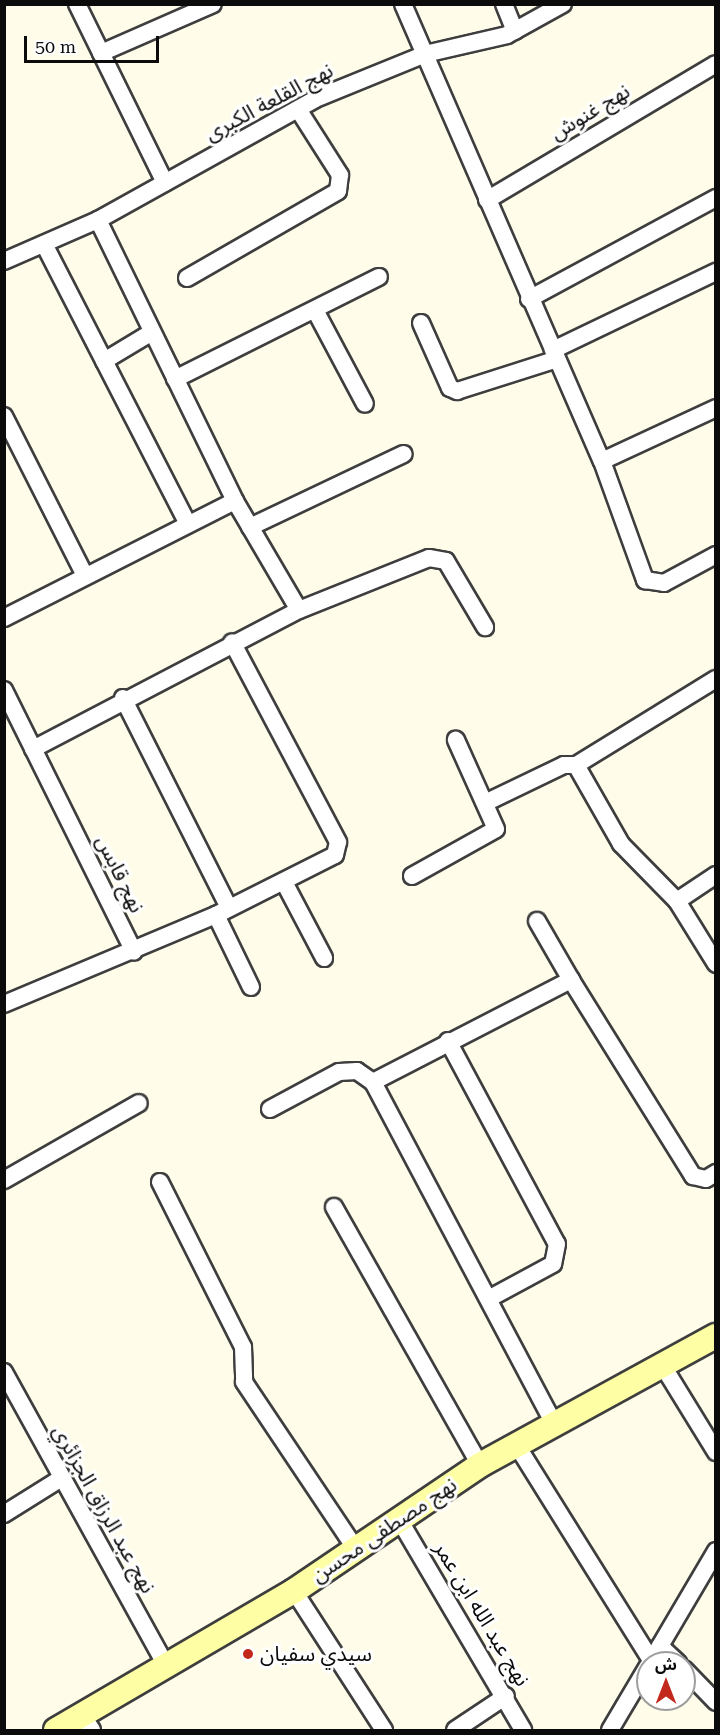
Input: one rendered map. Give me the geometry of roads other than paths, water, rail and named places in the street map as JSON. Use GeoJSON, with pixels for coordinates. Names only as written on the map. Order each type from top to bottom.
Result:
{"type":"FeatureCollection","features":[{"type":"Feature","properties":{"kind":"main road","name":"نهج مصطفى محسن"},"geometry":{"type":"LineString","coordinates":[[56,1731],[87,1723],[166,1666],[294,1591],[480,1465],[553,1422],[663,1366],[716,1336]]}},
{"type":"Feature","properties":{"kind":"street"},"geometry":{"type":"LineString","coordinates":[[77,4],[165,183]]}},
{"type":"Feature","properties":{"kind":"street"},"geometry":{"type":"LineString","coordinates":[[101,52],[213,4]]}},
{"type":"Feature","properties":{"kind":"street"},"geometry":{"type":"LineString","coordinates":[[403,4],[529,299],[602,461],[645,580],[664,583],[716,555]]}},
{"type":"Feature","properties":{"kind":"street"},"geometry":{"type":"LineString","coordinates":[[504,4],[515,31]]}},
{"type":"Feature","properties":{"kind":"street","name":"نهج القلعة الكبرى"},"geometry":{"type":"LineString","coordinates":[[4,261],[98,220],[298,109],[425,54],[515,31],[563,4]]}},
{"type":"Feature","properties":{"kind":"street","name":"نهج غنوش"},"geometry":{"type":"LineString","coordinates":[[487,200],[716,64]]}},
{"type":"Feature","properties":{"kind":"street"},"geometry":{"type":"LineString","coordinates":[[187,278],[338,191],[340,175],[298,109]]}},
{"type":"Feature","properties":{"kind":"street"},"geometry":{"type":"LineString","coordinates":[[529,299],[716,198]]}},
{"type":"Feature","properties":{"kind":"street"},"geometry":{"type":"LineString","coordinates":[[98,220],[235,501],[299,610]]}},
{"type":"Feature","properties":{"kind":"street"},"geometry":{"type":"LineString","coordinates":[[44,243],[188,524]]}},
{"type":"Feature","properties":{"kind":"street"},"geometry":{"type":"LineString","coordinates":[[421,323],[450,388],[457,391],[555,354],[716,272]]}},
{"type":"Feature","properties":{"kind":"street"},"geometry":{"type":"LineString","coordinates":[[175,379],[379,277]]}},
{"type":"Feature","properties":{"kind":"street"},"geometry":{"type":"LineString","coordinates":[[315,310],[365,404]]}},
{"type":"Feature","properties":{"kind":"street"},"geometry":{"type":"LineString","coordinates":[[104,361],[152,332]]}},
{"type":"Feature","properties":{"kind":"street"},"geometry":{"type":"LineString","coordinates":[[602,461],[716,408]]}},
{"type":"Feature","properties":{"kind":"street"},"geometry":{"type":"LineString","coordinates":[[4,416],[85,576]]}},
{"type":"Feature","properties":{"kind":"street"},"geometry":{"type":"LineString","coordinates":[[250,527],[404,454]]}},
{"type":"Feature","properties":{"kind":"street"},"geometry":{"type":"LineString","coordinates":[[4,618],[235,501]]}},
{"type":"Feature","properties":{"kind":"street"},"geometry":{"type":"LineString","coordinates":[[33,749],[123,698],[299,610],[440,557],[485,627]]}},
{"type":"Feature","properties":{"kind":"street"},"geometry":{"type":"LineString","coordinates":[[4,1004],[134,952],[223,912],[331,859],[338,842],[232,642]]}},
{"type":"Feature","properties":{"kind":"street"},"geometry":{"type":"LineString","coordinates":[[487,802],[564,765],[576,765],[716,679]]}},
{"type":"Feature","properties":{"kind":"street","name":"نهج قابس"},"geometry":{"type":"LineString","coordinates":[[4,690],[134,952]]}},
{"type":"Feature","properties":{"kind":"street"},"geometry":{"type":"LineString","coordinates":[[123,698],[223,912],[251,987]]}},
{"type":"Feature","properties":{"kind":"street"},"geometry":{"type":"LineString","coordinates":[[412,876],[493,834],[497,824],[456,740]]}},
{"type":"Feature","properties":{"kind":"street"},"geometry":{"type":"LineString","coordinates":[[576,765],[621,844],[677,901],[716,964]]}},
{"type":"Feature","properties":{"kind":"street"},"geometry":{"type":"LineString","coordinates":[[677,901],[716,875]]}},
{"type":"Feature","properties":{"kind":"street"},"geometry":{"type":"LineString","coordinates":[[284,882],[324,958]]}},
{"type":"Feature","properties":{"kind":"street"},"geometry":{"type":"LineString","coordinates":[[537,921],[693,1176],[706,1179],[716,1173]]}},
{"type":"Feature","properties":{"kind":"street"},"geometry":{"type":"LineString","coordinates":[[373,1082],[447,1041],[571,980]]}},
{"type":"Feature","properties":{"kind":"street"},"geometry":{"type":"LineString","coordinates":[[447,1041],[557,1244],[553,1264],[490,1298]]}},
{"type":"Feature","properties":{"kind":"street"},"geometry":{"type":"LineString","coordinates":[[270,1109],[339,1072],[357,1071],[373,1082],[490,1298],[553,1422]]}},
{"type":"Feature","properties":{"kind":"street"},"geometry":{"type":"LineString","coordinates":[[4,1180],[139,1103]]}},
{"type":"Feature","properties":{"kind":"street"},"geometry":{"type":"LineString","coordinates":[[160,1182],[243,1347],[244,1382],[356,1549]]}},
{"type":"Feature","properties":{"kind":"street"},"geometry":{"type":"LineString","coordinates":[[334,1207],[480,1465]]}},
{"type":"Feature","properties":{"kind":"street"},"geometry":{"type":"LineString","coordinates":[[663,1366],[716,1452]]}},
{"type":"Feature","properties":{"kind":"street","name":"نهج عبد الرزاق الجزائري"},"geometry":{"type":"LineString","coordinates":[[4,1372],[60,1479],[166,1666]]}},
{"type":"Feature","properties":{"kind":"street"},"geometry":{"type":"LineString","coordinates":[[516,1444],[647,1651]]}},
{"type":"Feature","properties":{"kind":"street"},"geometry":{"type":"LineString","coordinates":[[4,1514],[60,1479]]}},
{"type":"Feature","properties":{"kind":"street","name":"نهج عبد الله ابن عمر"},"geometry":{"type":"LineString","coordinates":[[400,1521],[506,1696],[523,1731]]}},
{"type":"Feature","properties":{"kind":"street"},"geometry":{"type":"LineString","coordinates":[[657,1651],[716,1551]]}},
{"type":"Feature","properties":{"kind":"street"},"geometry":{"type":"LineString","coordinates":[[294,1591],[384,1731]]}},
{"type":"Feature","properties":{"kind":"street"},"geometry":{"type":"LineString","coordinates":[[696,1681],[716,1701]]}},
{"type":"Feature","properties":{"kind":"street"},"geometry":{"type":"LineString","coordinates":[[610,1731],[636,1686]]}},
{"type":"Feature","properties":{"kind":"street"},"geometry":{"type":"LineString","coordinates":[[455,1731],[506,1696]]}},
{"type":"Feature","properties":{"kind":"place","name":"سيدي سفيان"},"geometry":{"type":"Point","coordinates":[248,1654]}}]}
